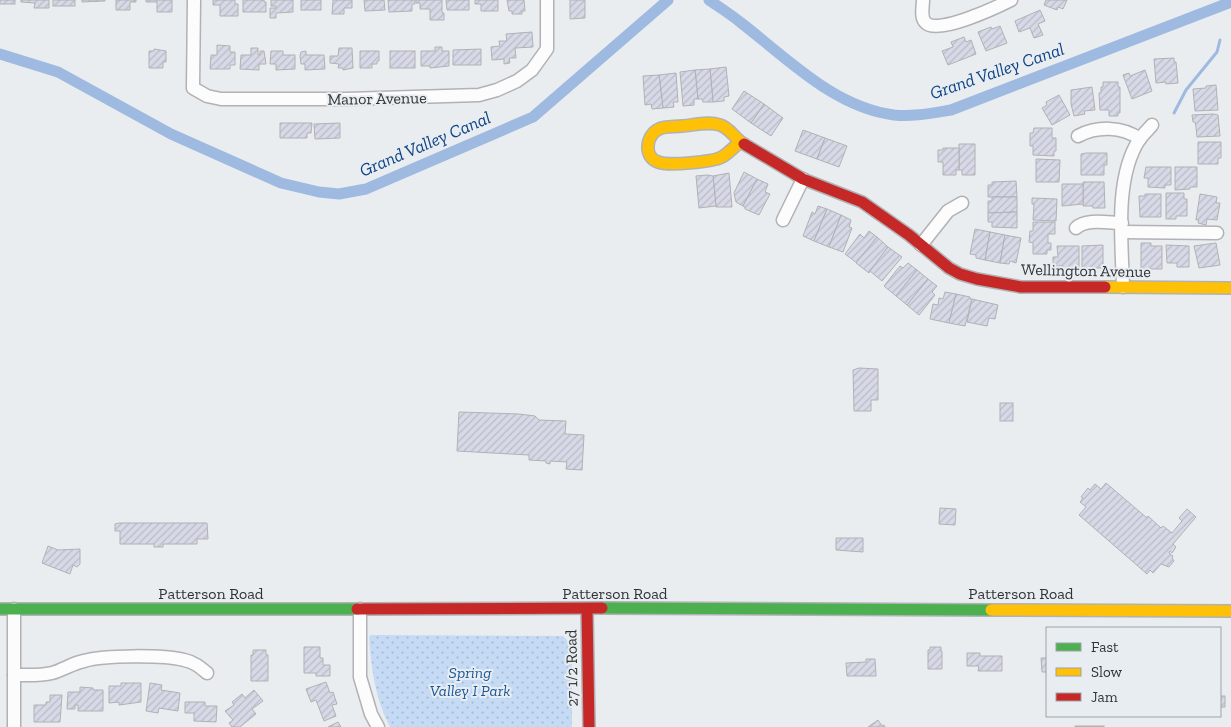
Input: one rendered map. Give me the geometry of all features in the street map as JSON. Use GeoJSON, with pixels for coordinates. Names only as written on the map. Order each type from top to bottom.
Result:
{"type":"FeatureCollection","features":[{"type":"Feature","properties":{"kind":"main road","name":"Wellington Avenue"},"geometry":{"type":"LineString","coordinates":[[740,142],[722,157],[710,160],[664,164],[656,162],[650,156],[647,144],[649,138],[659,128],[712,123],[721,125],[729,130],[740,142],[803,179],[862,202],[921,244],[949,268],[960,274],[977,279],[1021,287],[1231,288]]}},
{"type":"Feature","properties":{"kind":"main road","name":"Patterson Road"},"geometry":{"type":"LineString","coordinates":[[0,609],[1231,611]]}},
{"type":"Feature","properties":{"kind":"main road","name":"27 1/2 Road"},"geometry":{"type":"LineString","coordinates":[[586,609],[589,727]]}},
{"type":"Feature","properties":{"kind":"street","name":"Manor Avenue"},"geometry":{"type":"LineString","coordinates":[[194,0],[193,88],[207,96],[221,99],[347,99],[479,95],[497,90],[517,81],[532,70],[547,49],[547,0]]}},
{"type":"Feature","properties":{"kind":"street"},"geometry":{"type":"LineString","coordinates":[[923,0],[923,18],[926,24],[936,27],[949,25],[1012,0]]}},
{"type":"Feature","properties":{"kind":"street"},"geometry":{"type":"LineString","coordinates":[[1123,288],[1122,227],[1125,177],[1130,158],[1140,139],[1152,125]]}},
{"type":"Feature","properties":{"kind":"street"},"geometry":{"type":"LineString","coordinates":[[1078,136],[1096,129],[1106,129],[1133,134],[1140,139]]}},
{"type":"Feature","properties":{"kind":"street"},"geometry":{"type":"LineString","coordinates":[[783,220],[803,179]]}},
{"type":"Feature","properties":{"kind":"street"},"geometry":{"type":"LineString","coordinates":[[921,244],[948,211],[962,203]]}},
{"type":"Feature","properties":{"kind":"street"},"geometry":{"type":"LineString","coordinates":[[1076,228],[1080,224],[1088,223],[1122,227],[1217,232]]}},
{"type":"Feature","properties":{"kind":"street"},"geometry":{"type":"LineString","coordinates":[[14,609],[14,727]]}},
{"type":"Feature","properties":{"kind":"street"},"geometry":{"type":"LineString","coordinates":[[360,609],[360,677],[371,714],[378,727]]}},
{"type":"Feature","properties":{"kind":"street"},"geometry":{"type":"LineString","coordinates":[[14,675],[52,673],[84,660],[107,658],[167,658],[184,660],[198,665],[207,674]]}},
{"type":"Feature","properties":{"kind":"green space","name":"Spring Valley I Park"},"geometry":{"type":"Polygon","coordinates":[[[369,636],[563,636],[572,645],[572,727],[390,727],[375,683],[369,636]]]}},
{"type":"Feature","properties":{"kind":"building"},"geometry":{"type":"Polygon","coordinates":[[[0,0],[15,0],[15,4],[0,4],[0,0]]]}},
{"type":"Feature","properties":{"kind":"building"},"geometry":{"type":"Polygon","coordinates":[[[21,0],[49,0],[49,8],[34,8],[35,3],[21,2],[21,0]]]}},
{"type":"Feature","properties":{"kind":"building"},"geometry":{"type":"Polygon","coordinates":[[[53,0],[75,0],[75,6],[53,6],[53,0]]]}},
{"type":"Feature","properties":{"kind":"building"},"geometry":{"type":"Polygon","coordinates":[[[82,0],[105,0],[105,1],[82,2],[82,0]]]}},
{"type":"Feature","properties":{"kind":"building"},"geometry":{"type":"Polygon","coordinates":[[[116,0],[136,0],[136,2],[130,2],[130,10],[116,10],[116,0]]]}},
{"type":"Feature","properties":{"kind":"building"},"geometry":{"type":"Polygon","coordinates":[[[146,0],[172,0],[172,12],[157,12],[157,2],[146,2],[146,0]]]}},
{"type":"Feature","properties":{"kind":"building"},"geometry":{"type":"Polygon","coordinates":[[[213,0],[235,0],[235,4],[238,4],[238,16],[220,16],[220,5],[213,5],[213,0]]]}},
{"type":"Feature","properties":{"kind":"building"},"geometry":{"type":"Polygon","coordinates":[[[243,0],[264,0],[266,2],[266,12],[243,12],[243,0]]]}},
{"type":"Feature","properties":{"kind":"building"},"geometry":{"type":"Polygon","coordinates":[[[271,0],[293,0],[293,12],[276,13],[276,18],[270,18],[270,8],[276,8],[276,6],[271,6],[271,0]]]}},
{"type":"Feature","properties":{"kind":"building"},"geometry":{"type":"Polygon","coordinates":[[[301,0],[321,0],[321,10],[301,10],[301,0]]]}},
{"type":"Feature","properties":{"kind":"building"},"geometry":{"type":"Polygon","coordinates":[[[333,0],[352,0],[352,8],[344,8],[344,14],[332,14],[333,0]]]}},
{"type":"Feature","properties":{"kind":"building"},"geometry":{"type":"Polygon","coordinates":[[[364,0],[384,0],[385,10],[365,11],[364,0]]]}},
{"type":"Feature","properties":{"kind":"building"},"geometry":{"type":"Polygon","coordinates":[[[388,0],[415,0],[415,4],[412,4],[412,11],[389,12],[388,0]]]}},
{"type":"Feature","properties":{"kind":"building"},"geometry":{"type":"Polygon","coordinates":[[[416,0],[442,0],[444,20],[430,20],[430,9],[420,9],[420,3],[416,3],[416,0]]]}},
{"type":"Feature","properties":{"kind":"building"},"geometry":{"type":"Polygon","coordinates":[[[446,0],[469,0],[469,10],[447,10],[446,0]]]}},
{"type":"Feature","properties":{"kind":"building"},"geometry":{"type":"Polygon","coordinates":[[[475,0],[498,0],[498,11],[481,11],[481,4],[475,4],[475,0]]]}},
{"type":"Feature","properties":{"kind":"building"},"geometry":{"type":"Polygon","coordinates":[[[507,0],[524,0],[525,11],[522,11],[522,14],[512,14],[512,11],[509,11],[507,0]]]}},
{"type":"Feature","properties":{"kind":"building"},"geometry":{"type":"Polygon","coordinates":[[[570,0],[585,0],[585,18],[570,19],[570,0]]]}},
{"type":"Feature","properties":{"kind":"building"},"geometry":{"type":"Polygon","coordinates":[[[1046,0],[1067,0],[1063,9],[1058,7],[1057,10],[1044,5],[1046,0]]]}},
{"type":"Feature","properties":{"kind":"building"},"geometry":{"type":"Polygon","coordinates":[[[1040,10],[1045,21],[1038,24],[1043,35],[1034,38],[1030,28],[1019,32],[1015,21],[1040,10]]]}},
{"type":"Feature","properties":{"kind":"building"},"geometry":{"type":"Polygon","coordinates":[[[1000,26],[1007,43],[986,51],[978,32],[1000,26]]]}},
{"type":"Feature","properties":{"kind":"building"},"geometry":{"type":"Polygon","coordinates":[[[532,32],[533,47],[515,48],[516,58],[509,58],[510,63],[504,64],[504,59],[492,60],[491,47],[500,46],[499,41],[507,41],[506,34],[532,32]]]}},
{"type":"Feature","properties":{"kind":"building"},"geometry":{"type":"Polygon","coordinates":[[[964,37],[966,42],[971,40],[976,54],[948,65],[942,51],[953,47],[951,42],[964,37]]]}},
{"type":"Feature","properties":{"kind":"building"},"geometry":{"type":"Polygon","coordinates":[[[217,45],[230,46],[230,52],[235,52],[235,65],[230,65],[230,69],[210,69],[211,55],[217,55],[217,45]]]}},
{"type":"Feature","properties":{"kind":"building"},"geometry":{"type":"Polygon","coordinates":[[[435,47],[442,47],[442,51],[449,51],[449,66],[430,68],[430,66],[421,66],[421,51],[435,51],[435,47]]]}},
{"type":"Feature","properties":{"kind":"building"},"geometry":{"type":"Polygon","coordinates":[[[251,48],[258,48],[258,55],[260,55],[260,51],[264,51],[266,64],[259,64],[259,70],[240,69],[241,55],[251,55],[251,48]]]}},
{"type":"Feature","properties":{"kind":"building"},"geometry":{"type":"Polygon","coordinates":[[[339,48],[352,48],[353,68],[343,70],[343,68],[338,68],[339,64],[330,63],[330,56],[338,56],[339,48]]]}},
{"type":"Feature","properties":{"kind":"building"},"geometry":{"type":"Polygon","coordinates":[[[154,49],[166,51],[166,62],[163,62],[163,68],[149,68],[149,51],[154,51],[154,49]]]}},
{"type":"Feature","properties":{"kind":"building"},"geometry":{"type":"Polygon","coordinates":[[[481,49],[481,65],[453,65],[453,50],[481,49]]]}},
{"type":"Feature","properties":{"kind":"building"},"geometry":{"type":"Polygon","coordinates":[[[271,51],[283,51],[283,55],[295,55],[295,69],[276,70],[276,64],[270,64],[271,51]]]}},
{"type":"Feature","properties":{"kind":"building"},"geometry":{"type":"Polygon","coordinates":[[[306,51],[306,55],[324,55],[325,69],[305,70],[305,64],[301,64],[300,56],[301,52],[306,51]]]}},
{"type":"Feature","properties":{"kind":"building"},"geometry":{"type":"Polygon","coordinates":[[[360,51],[379,51],[379,61],[377,61],[377,64],[372,64],[372,68],[360,68],[360,51]]]}},
{"type":"Feature","properties":{"kind":"building"},"geometry":{"type":"Polygon","coordinates":[[[390,51],[415,51],[415,68],[390,68],[390,51]]]}},
{"type":"Feature","properties":{"kind":"building"},"geometry":{"type":"Polygon","coordinates":[[[1174,58],[1178,83],[1156,83],[1154,59],[1174,58]]]}},
{"type":"Feature","properties":{"kind":"building"},"geometry":{"type":"Polygon","coordinates":[[[726,67],[729,96],[724,97],[724,101],[713,102],[710,69],[726,67]]]}},
{"type":"Feature","properties":{"kind":"building"},"geometry":{"type":"Polygon","coordinates":[[[710,69],[713,102],[703,102],[702,99],[698,99],[695,70],[710,69]]]}},
{"type":"Feature","properties":{"kind":"building"},"geometry":{"type":"Polygon","coordinates":[[[695,70],[698,99],[694,99],[694,105],[683,106],[680,72],[695,70]]]}},
{"type":"Feature","properties":{"kind":"building"},"geometry":{"type":"Polygon","coordinates":[[[1145,70],[1152,91],[1132,99],[1123,75],[1129,73],[1130,76],[1145,70]]]}},
{"type":"Feature","properties":{"kind":"building"},"geometry":{"type":"Polygon","coordinates":[[[676,73],[678,102],[673,102],[674,107],[663,108],[659,75],[676,73]]]}},
{"type":"Feature","properties":{"kind":"building"},"geometry":{"type":"Polygon","coordinates":[[[659,75],[663,108],[652,109],[651,104],[645,105],[643,76],[659,75]]]}},
{"type":"Feature","properties":{"kind":"building"},"geometry":{"type":"Polygon","coordinates":[[[1103,82],[1118,82],[1118,87],[1120,87],[1120,113],[1118,113],[1118,116],[1109,116],[1109,110],[1100,110],[1099,93],[1101,93],[1103,82]]]}},
{"type":"Feature","properties":{"kind":"building"},"geometry":{"type":"Polygon","coordinates":[[[1216,85],[1218,110],[1195,111],[1193,89],[1216,85]]]}},
{"type":"Feature","properties":{"kind":"building"},"geometry":{"type":"Polygon","coordinates":[[[1092,87],[1095,110],[1084,111],[1085,114],[1074,116],[1071,104],[1071,90],[1092,87]]]}},
{"type":"Feature","properties":{"kind":"building"},"geometry":{"type":"Polygon","coordinates":[[[744,91],[764,104],[751,123],[732,109],[744,91]]]}},
{"type":"Feature","properties":{"kind":"building"},"geometry":{"type":"Polygon","coordinates":[[[1059,95],[1070,115],[1052,125],[1042,108],[1047,105],[1046,102],[1059,95]]]}},
{"type":"Feature","properties":{"kind":"building"},"geometry":{"type":"Polygon","coordinates":[[[764,104],[783,118],[771,136],[751,123],[764,104]]]}},
{"type":"Feature","properties":{"kind":"building"},"geometry":{"type":"Polygon","coordinates":[[[1192,115],[1218,115],[1220,136],[1197,137],[1192,115]]]}},
{"type":"Feature","properties":{"kind":"building"},"geometry":{"type":"Polygon","coordinates":[[[280,123],[312,123],[311,133],[307,133],[307,138],[280,138],[280,123]]]}},
{"type":"Feature","properties":{"kind":"building"},"geometry":{"type":"Polygon","coordinates":[[[340,123],[340,138],[315,139],[314,124],[340,123]]]}},
{"type":"Feature","properties":{"kind":"building"},"geometry":{"type":"Polygon","coordinates":[[[1034,128],[1052,128],[1052,138],[1056,138],[1054,156],[1033,155],[1033,146],[1030,146],[1030,133],[1033,133],[1034,128]]]}},
{"type":"Feature","properties":{"kind":"building"},"geometry":{"type":"Polygon","coordinates":[[[803,130],[825,138],[817,159],[795,151],[803,130]]]}},
{"type":"Feature","properties":{"kind":"building"},"geometry":{"type":"Polygon","coordinates":[[[825,138],[847,146],[839,167],[817,159],[825,138]]]}},
{"type":"Feature","properties":{"kind":"building"},"geometry":{"type":"Polygon","coordinates":[[[1198,142],[1221,142],[1221,158],[1218,158],[1218,164],[1198,164],[1198,142]]]}},
{"type":"Feature","properties":{"kind":"building"},"geometry":{"type":"Polygon","coordinates":[[[959,144],[975,144],[975,175],[962,175],[962,170],[959,170],[959,144]]]}},
{"type":"Feature","properties":{"kind":"building"},"geometry":{"type":"Polygon","coordinates":[[[943,148],[959,148],[959,170],[956,170],[956,175],[943,175],[943,162],[938,162],[938,150],[943,150],[943,148]]]}},
{"type":"Feature","properties":{"kind":"building"},"geometry":{"type":"Polygon","coordinates":[[[1107,153],[1107,165],[1104,165],[1104,175],[1081,175],[1081,154],[1107,153]]]}},
{"type":"Feature","properties":{"kind":"building"},"geometry":{"type":"Polygon","coordinates":[[[1036,159],[1060,160],[1059,182],[1036,182],[1036,159]]]}},
{"type":"Feature","properties":{"kind":"building"},"geometry":{"type":"Polygon","coordinates":[[[1146,167],[1171,167],[1171,185],[1165,185],[1165,188],[1148,187],[1148,178],[1144,178],[1146,167]]]}},
{"type":"Feature","properties":{"kind":"building"},"geometry":{"type":"Polygon","coordinates":[[[1175,167],[1197,167],[1197,187],[1175,190],[1175,167]]]}},
{"type":"Feature","properties":{"kind":"building"},"geometry":{"type":"Polygon","coordinates":[[[744,172],[757,179],[743,206],[736,202],[734,193],[744,172]]]}},
{"type":"Feature","properties":{"kind":"building"},"geometry":{"type":"Polygon","coordinates":[[[729,173],[732,207],[716,207],[713,176],[729,173]]]}},
{"type":"Feature","properties":{"kind":"building"},"geometry":{"type":"Polygon","coordinates":[[[696,176],[713,176],[716,206],[699,208],[696,176]]]}},
{"type":"Feature","properties":{"kind":"building"},"geometry":{"type":"Polygon","coordinates":[[[757,179],[768,184],[765,192],[770,194],[759,215],[745,209],[743,206],[757,179]]]}},
{"type":"Feature","properties":{"kind":"building"},"geometry":{"type":"Polygon","coordinates":[[[1016,181],[1017,197],[988,197],[988,185],[992,185],[992,182],[1016,181]]]}},
{"type":"Feature","properties":{"kind":"building"},"geometry":{"type":"Polygon","coordinates":[[[1083,182],[1104,182],[1105,208],[1083,206],[1083,182]]]}},
{"type":"Feature","properties":{"kind":"building"},"geometry":{"type":"Polygon","coordinates":[[[1062,184],[1083,184],[1083,204],[1062,206],[1062,184]]]}},
{"type":"Feature","properties":{"kind":"building"},"geometry":{"type":"Polygon","coordinates":[[[1166,193],[1184,193],[1184,199],[1187,199],[1187,216],[1176,216],[1176,219],[1166,219],[1166,193]]]}},
{"type":"Feature","properties":{"kind":"building"},"geometry":{"type":"Polygon","coordinates":[[[1145,194],[1161,194],[1161,217],[1140,217],[1139,196],[1145,196],[1145,194]]]}},
{"type":"Feature","properties":{"kind":"building"},"geometry":{"type":"Polygon","coordinates":[[[1200,194],[1217,197],[1216,203],[1220,203],[1217,220],[1207,219],[1206,225],[1198,223],[1199,220],[1196,220],[1200,194]]]}},
{"type":"Feature","properties":{"kind":"building"},"geometry":{"type":"Polygon","coordinates":[[[992,197],[1017,197],[1017,212],[988,213],[988,201],[992,201],[992,197]]]}},
{"type":"Feature","properties":{"kind":"building"},"geometry":{"type":"Polygon","coordinates":[[[1032,198],[1057,199],[1056,221],[1033,220],[1034,204],[1032,204],[1032,198]]]}},
{"type":"Feature","properties":{"kind":"building"},"geometry":{"type":"Polygon","coordinates":[[[818,206],[827,209],[814,241],[803,236],[812,212],[815,214],[818,206]]]}},
{"type":"Feature","properties":{"kind":"building"},"geometry":{"type":"Polygon","coordinates":[[[827,209],[841,215],[829,247],[814,241],[827,209]]]}},
{"type":"Feature","properties":{"kind":"building"},"geometry":{"type":"Polygon","coordinates":[[[1017,212],[1017,228],[992,227],[992,222],[988,222],[988,213],[1017,212]]]}},
{"type":"Feature","properties":{"kind":"building"},"geometry":{"type":"Polygon","coordinates":[[[841,215],[851,220],[849,227],[852,228],[843,252],[829,247],[841,215]]]}},
{"type":"Feature","properties":{"kind":"building"},"geometry":{"type":"Polygon","coordinates":[[[1033,222],[1055,222],[1055,234],[1048,234],[1048,243],[1051,243],[1051,250],[1047,250],[1047,254],[1033,254],[1033,243],[1029,242],[1030,231],[1033,231],[1033,222]]]}},
{"type":"Feature","properties":{"kind":"building"},"geometry":{"type":"Polygon","coordinates":[[[975,229],[990,232],[985,260],[970,254],[975,229]]]}},
{"type":"Feature","properties":{"kind":"building"},"geometry":{"type":"Polygon","coordinates":[[[869,231],[877,237],[857,263],[845,254],[860,234],[864,238],[869,231]]]}},
{"type":"Feature","properties":{"kind":"building"},"geometry":{"type":"Polygon","coordinates":[[[990,232],[1005,235],[1000,263],[985,260],[990,232]]]}},
{"type":"Feature","properties":{"kind":"building"},"geometry":{"type":"Polygon","coordinates":[[[1005,235],[1021,238],[1016,263],[1010,261],[1009,264],[1000,263],[1005,235]]]}},
{"type":"Feature","properties":{"kind":"building"},"geometry":{"type":"Polygon","coordinates":[[[877,237],[888,247],[869,273],[856,263],[877,237]]]}},
{"type":"Feature","properties":{"kind":"building"},"geometry":{"type":"Polygon","coordinates":[[[1141,243],[1151,243],[1151,246],[1162,246],[1162,269],[1141,269],[1141,243]]]}},
{"type":"Feature","properties":{"kind":"building"},"geometry":{"type":"Polygon","coordinates":[[[1216,243],[1220,265],[1199,268],[1194,246],[1216,243]]]}},
{"type":"Feature","properties":{"kind":"building"},"geometry":{"type":"Polygon","coordinates":[[[1103,245],[1103,268],[1082,268],[1082,246],[1103,245]]]}},
{"type":"Feature","properties":{"kind":"building"},"geometry":{"type":"Polygon","coordinates":[[[1166,245],[1189,246],[1189,267],[1177,267],[1177,263],[1167,263],[1166,245]]]}},
{"type":"Feature","properties":{"kind":"building"},"geometry":{"type":"Polygon","coordinates":[[[1057,246],[1079,246],[1079,269],[1063,269],[1063,266],[1053,266],[1053,257],[1058,257],[1057,246]]]}},
{"type":"Feature","properties":{"kind":"building"},"geometry":{"type":"Polygon","coordinates":[[[888,247],[902,257],[882,281],[870,271],[888,247]]]}},
{"type":"Feature","properties":{"kind":"building"},"geometry":{"type":"Polygon","coordinates":[[[908,263],[917,270],[896,296],[884,286],[900,266],[903,268],[908,263]]]}},
{"type":"Feature","properties":{"kind":"building"},"geometry":{"type":"Polygon","coordinates":[[[917,270],[928,279],[907,305],[896,296],[917,270]]]}},
{"type":"Feature","properties":{"kind":"building"},"geometry":{"type":"Polygon","coordinates":[[[928,279],[937,286],[932,292],[935,295],[919,315],[907,305],[928,279]]]}},
{"type":"Feature","properties":{"kind":"building"},"geometry":{"type":"Polygon","coordinates":[[[945,292],[956,294],[949,323],[930,319],[933,304],[938,305],[939,298],[943,299],[945,292]]]}},
{"type":"Feature","properties":{"kind":"building"},"geometry":{"type":"Polygon","coordinates":[[[956,294],[972,299],[965,326],[949,323],[956,294]]]}},
{"type":"Feature","properties":{"kind":"building"},"geometry":{"type":"Polygon","coordinates":[[[972,299],[998,305],[995,319],[989,318],[987,326],[967,322],[972,299]]]}},
{"type":"Feature","properties":{"kind":"building"},"geometry":{"type":"Polygon","coordinates":[[[859,368],[878,369],[878,400],[871,400],[871,411],[854,411],[853,370],[859,368]]]}},
{"type":"Feature","properties":{"kind":"building"},"geometry":{"type":"Polygon","coordinates":[[[1000,403],[1013,403],[1013,421],[1000,421],[1000,403]]]}},
{"type":"Feature","properties":{"kind":"building"},"geometry":{"type":"Polygon","coordinates":[[[459,412],[519,414],[535,416],[539,420],[566,421],[565,434],[584,435],[582,470],[566,469],[567,462],[550,461],[550,464],[546,463],[546,461],[529,460],[529,455],[457,451],[459,412]]]}},
{"type":"Feature","properties":{"kind":"building"},"geometry":{"type":"Polygon","coordinates":[[[1106,483],[1147,518],[1148,516],[1161,528],[1163,526],[1172,533],[1182,521],[1179,518],[1187,509],[1196,517],[1173,544],[1176,547],[1172,553],[1170,551],[1169,553],[1173,556],[1174,561],[1169,567],[1161,564],[1153,573],[1150,570],[1147,574],[1079,515],[1086,507],[1080,502],[1083,498],[1081,497],[1088,488],[1090,490],[1095,484],[1101,489],[1106,483]]]}},
{"type":"Feature","properties":{"kind":"building"},"geometry":{"type":"Polygon","coordinates":[[[940,508],[956,509],[955,525],[939,524],[940,508]]]}},
{"type":"Feature","properties":{"kind":"building"},"geometry":{"type":"Polygon","coordinates":[[[207,523],[208,539],[197,539],[197,544],[163,544],[163,547],[154,547],[154,544],[120,544],[120,531],[115,531],[115,524],[207,523]]]}},
{"type":"Feature","properties":{"kind":"building"},"geometry":{"type":"Polygon","coordinates":[[[836,538],[863,538],[863,552],[836,550],[836,538]]]}},
{"type":"Feature","properties":{"kind":"building"},"geometry":{"type":"Polygon","coordinates":[[[48,546],[58,550],[80,549],[80,564],[77,567],[73,565],[70,574],[42,563],[48,546]]]}},
{"type":"Feature","properties":{"kind":"building"},"geometry":{"type":"Polygon","coordinates":[[[304,647],[320,647],[320,658],[323,658],[323,665],[330,665],[330,676],[316,676],[316,673],[304,673],[304,647]]]}},
{"type":"Feature","properties":{"kind":"building"},"geometry":{"type":"Polygon","coordinates":[[[930,647],[941,647],[942,669],[928,669],[928,650],[930,650],[930,647]]]}},
{"type":"Feature","properties":{"kind":"building"},"geometry":{"type":"Polygon","coordinates":[[[253,650],[266,650],[266,655],[268,655],[268,681],[251,681],[251,655],[253,655],[253,650]]]}},
{"type":"Feature","properties":{"kind":"building"},"geometry":{"type":"Polygon","coordinates":[[[967,653],[980,653],[980,656],[1002,656],[1002,671],[978,671],[979,666],[967,666],[967,653]]]}},
{"type":"Feature","properties":{"kind":"building"},"geometry":{"type":"Polygon","coordinates":[[[1041,658],[1046,658],[1046,672],[1042,672],[1041,658]]]}},
{"type":"Feature","properties":{"kind":"building"},"geometry":{"type":"Polygon","coordinates":[[[866,659],[875,659],[876,676],[847,676],[846,663],[866,662],[866,659]]]}},
{"type":"Feature","properties":{"kind":"building"},"geometry":{"type":"Polygon","coordinates":[[[326,682],[330,693],[333,692],[337,704],[332,705],[336,716],[324,721],[316,700],[311,702],[306,689],[326,682]]]}},
{"type":"Feature","properties":{"kind":"building"},"geometry":{"type":"Polygon","coordinates":[[[121,683],[141,683],[141,702],[119,705],[119,702],[109,703],[109,686],[121,686],[121,683]]]}},
{"type":"Feature","properties":{"kind":"building"},"geometry":{"type":"Polygon","coordinates":[[[150,683],[162,685],[161,690],[180,693],[178,711],[159,708],[158,713],[146,711],[150,683]]]}},
{"type":"Feature","properties":{"kind":"building"},"geometry":{"type":"Polygon","coordinates":[[[80,687],[103,690],[103,711],[78,711],[78,705],[75,705],[75,709],[67,709],[68,692],[80,692],[80,687]]]}},
{"type":"Feature","properties":{"kind":"building"},"geometry":{"type":"Polygon","coordinates":[[[254,690],[263,701],[252,709],[256,714],[240,727],[232,727],[229,723],[233,720],[225,711],[234,705],[232,702],[242,694],[245,698],[254,690]]]}},
{"type":"Feature","properties":{"kind":"building"},"geometry":{"type":"Polygon","coordinates":[[[50,695],[62,695],[60,722],[34,722],[34,705],[46,705],[46,702],[50,702],[50,695]]]}},
{"type":"Feature","properties":{"kind":"building"},"geometry":{"type":"Polygon","coordinates":[[[1221,696],[1225,696],[1225,707],[1221,707],[1221,696]]]}},
{"type":"Feature","properties":{"kind":"building"},"geometry":{"type":"Polygon","coordinates":[[[185,702],[205,702],[205,706],[217,706],[216,722],[194,721],[194,713],[185,713],[185,702]]]}},
{"type":"Feature","properties":{"kind":"building"},"geometry":{"type":"Polygon","coordinates":[[[878,720],[885,727],[868,727],[878,720]]]}},
{"type":"Feature","properties":{"kind":"building"},"geometry":{"type":"Polygon","coordinates":[[[338,722],[341,727],[328,727],[338,722]]]}},
{"type":"Feature","properties":{"kind":"building"},"geometry":{"type":"Polygon","coordinates":[[[1104,726],[1104,727],[1075,727],[1104,726]]]}},
{"type":"Feature","properties":{"kind":"waterway","name":"Grand Valley Canal"},"geometry":{"type":"LineString","coordinates":[[0,54],[58,72],[171,134],[281,183],[319,192],[339,194],[366,189],[533,117],[668,0]]}},
{"type":"Feature","properties":{"kind":"waterway","name":"Grand Valley Canal"},"geometry":{"type":"LineString","coordinates":[[709,0],[736,19],[811,79],[851,102],[872,110],[894,115],[951,110],[1231,2]]}},
{"type":"Feature","properties":{"kind":"waterway"},"geometry":{"type":"LineString","coordinates":[[1174,113],[1186,90],[1217,52],[1220,40]]}},
{"type":"Feature","properties":{"kind":"traffic: fast"},"geometry":{"type":"LineString","coordinates":[[602,608],[991,610]]}},
{"type":"Feature","properties":{"kind":"traffic: fast"},"geometry":{"type":"LineString","coordinates":[[0,609],[357,609]]}},
{"type":"Feature","properties":{"kind":"traffic: slow"},"geometry":{"type":"LineString","coordinates":[[740,142],[722,157],[690,163],[671,164],[658,162],[650,156],[648,151],[651,136],[659,129],[711,123],[724,126],[744,144]]}},
{"type":"Feature","properties":{"kind":"traffic: slow"},"geometry":{"type":"LineString","coordinates":[[1105,287],[1231,288]]}},
{"type":"Feature","properties":{"kind":"traffic: slow"},"geometry":{"type":"LineString","coordinates":[[991,610],[1231,611]]}},
{"type":"Feature","properties":{"kind":"traffic: jam"},"geometry":{"type":"LineString","coordinates":[[744,144],[803,179],[862,202],[909,235],[949,268],[960,274],[1021,287],[1105,287]]}},
{"type":"Feature","properties":{"kind":"traffic: jam"},"geometry":{"type":"LineString","coordinates":[[357,609],[602,608]]}},
{"type":"Feature","properties":{"kind":"traffic: jam"},"geometry":{"type":"LineString","coordinates":[[587,609],[589,727]]}}]}
